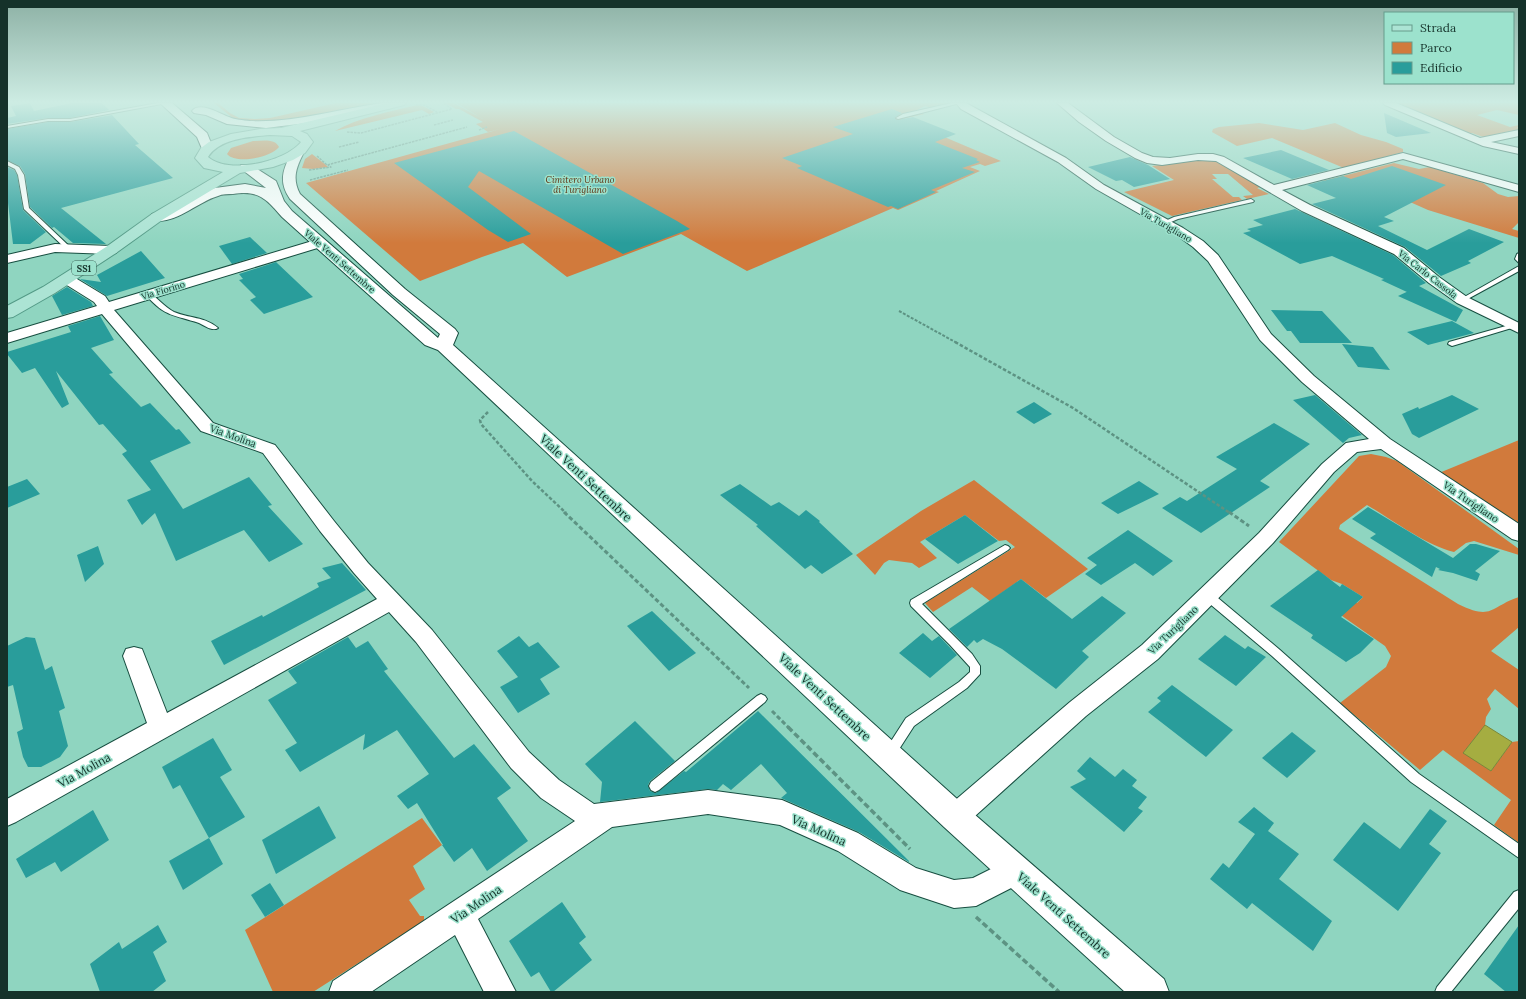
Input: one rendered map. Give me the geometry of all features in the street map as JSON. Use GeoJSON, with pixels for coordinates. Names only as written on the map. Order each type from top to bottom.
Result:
{"type":"FeatureCollection","features":[{"type":"Feature","properties":{"kind":"main road"},"geometry":{"type":"LineString","coordinates":[[205,150],[200,158],[209,166],[222,168],[243,168],[271,164],[297,154],[302,150]]}},
{"type":"Feature","properties":{"kind":"main road","name":"Viale Venti Settembre"},"geometry":{"type":"LineString","coordinates":[[297,154],[288,174],[288,186],[294,196],[399,292],[449,333],[444,346]]}},
{"type":"Feature","properties":{"kind":"main road","name":"SS1"},"geometry":{"type":"LineString","coordinates":[[157,217],[169,204],[198,183],[204,171],[209,166]]}},
{"type":"Feature","properties":{"kind":"main road","name":"Viale Venti Settembre"},"geometry":{"type":"LineString","coordinates":[[243,168],[271,184],[277,202],[286,214],[431,341],[444,346],[955,817],[1151,992]]}},
{"type":"Feature","properties":{"kind":"main road","name":"SS1"},"geometry":{"type":"LineString","coordinates":[[7,313],[66,279],[111,250],[157,217],[243,168]]}},
{"type":"Feature","properties":{"kind":"main road"},"geometry":{"type":"LineString","coordinates":[[157,217],[174,213],[215,192],[245,188],[263,191],[277,202]]}},
{"type":"Feature","properties":{"kind":"street","name":"Via Turigliano"},"geometry":{"type":"LineString","coordinates":[[1043,150],[1062,160],[1100,187],[1198,244],[1217,265],[1265,337],[1308,379],[1384,443],[1519,534]]}},
{"type":"Feature","properties":{"kind":"street","name":"Via Carlo Cassola"},"geometry":{"type":"LineString","coordinates":[[1130,150],[1146,159],[1164,162],[1200,156],[1214,157],[1324,217],[1399,251],[1434,280],[1462,300],[1516,327]]}},
{"type":"Feature","properties":{"kind":"street"},"geometry":{"type":"LineString","coordinates":[[1271,189],[1402,156],[1410,157],[1519,189]]}},
{"type":"Feature","properties":{"kind":"street","name":"Via Fiorino"},"geometry":{"type":"LineString","coordinates":[[7,338],[103,304],[149,295],[319,242]]}},
{"type":"Feature","properties":{"kind":"street"},"geometry":{"type":"LineString","coordinates":[[7,259],[40,251],[67,248],[111,250]]}},
{"type":"Feature","properties":{"kind":"street","name":"Via Molina"},"geometry":{"type":"LineString","coordinates":[[66,279],[103,304],[206,427],[269,449],[327,526],[442,658],[520,760],[550,789],[576,808],[591,817],[708,802],[746,806],[782,813],[848,842],[910,880],[954,894],[976,892],[1015,871]]}},
{"type":"Feature","properties":{"kind":"street","name":"Via Turigliano"},"geometry":{"type":"LineString","coordinates":[[955,817],[1078,709],[1150,652],[1266,538],[1328,468],[1352,447],[1384,443]]}},
{"type":"Feature","properties":{"kind":"street","name":"Via Molina"},"geometry":{"type":"LineString","coordinates":[[7,813],[160,727],[391,601]]}},
{"type":"Feature","properties":{"kind":"street"},"geometry":{"type":"LineString","coordinates":[[134,656],[160,727]]}},
{"type":"Feature","properties":{"kind":"street","name":"Via Molina"},"geometry":{"type":"LineString","coordinates":[[344,992],[607,815]]}},
{"type":"Feature","properties":{"kind":"street"},"geometry":{"type":"LineString","coordinates":[[460,915],[501,992]]}},
{"type":"Feature","properties":{"kind":"lane"},"geometry":{"type":"LineString","coordinates":[[7,162],[17,168],[21,175],[26,208],[67,248]]}},
{"type":"Feature","properties":{"kind":"lane"},"geometry":{"type":"LineString","coordinates":[[1164,223],[1176,218],[1251,201]]}},
{"type":"Feature","properties":{"kind":"lane"},"geometry":{"type":"LineString","coordinates":[[1519,255],[1519,261]]}},
{"type":"Feature","properties":{"kind":"lane"},"geometry":{"type":"LineString","coordinates":[[1462,300],[1519,268]]}},
{"type":"Feature","properties":{"kind":"lane"},"geometry":{"type":"LineString","coordinates":[[149,295],[156,305],[166,312],[183,318],[207,323],[214,328]]}},
{"type":"Feature","properties":{"kind":"lane"},"geometry":{"type":"LineString","coordinates":[[1452,344],[1516,327]]}},
{"type":"Feature","properties":{"kind":"lane"},"geometry":{"type":"LineString","coordinates":[[889,755],[910,722],[963,685],[975,674],[975,666],[965,653],[933,623],[915,603],[1005,548]]}},
{"type":"Feature","properties":{"kind":"lane"},"geometry":{"type":"LineString","coordinates":[[1208,596],[1276,653],[1415,778],[1519,852]]}},
{"type":"Feature","properties":{"kind":"lane"},"geometry":{"type":"LineString","coordinates":[[655,786],[761,699]]}},
{"type":"Feature","properties":{"kind":"lane"},"geometry":{"type":"LineString","coordinates":[[1442,992],[1519,898]]}},
{"type":"Feature","properties":{"kind":"path"},"geometry":{"type":"LineString","coordinates":[[304,170],[319,170],[331,167],[327,165],[312,150]]}},
{"type":"Feature","properties":{"kind":"path"},"geometry":{"type":"LineString","coordinates":[[327,165],[384,150]]}},
{"type":"Feature","properties":{"kind":"path"},"geometry":{"type":"LineString","coordinates":[[310,180],[348,170]]}},
{"type":"Feature","properties":{"kind":"path"},"geometry":{"type":"LineString","coordinates":[[899,311],[1073,408],[1266,538]]}},
{"type":"Feature","properties":{"kind":"path"},"geometry":{"type":"LineString","coordinates":[[500,399],[480,420],[481,424],[532,481],[761,699],[915,855]]}},
{"type":"Feature","properties":{"kind":"path"},"geometry":{"type":"LineString","coordinates":[[954,894],[1059,992]]}},
{"type":"Feature","properties":{"kind":"green space"},"geometry":{"type":"Polygon","coordinates":[[[230,150],[276,150],[262,157],[246,159],[238,159],[227,154],[230,150]]]}},
{"type":"Feature","properties":{"kind":"green space","name":"Cimitero Urbano di Turigliano"},"geometry":{"type":"Polygon","coordinates":[[[426,150],[974,150],[1001,161],[985,166],[980,164],[970,167],[980,171],[936,191],[939,192],[898,210],[893,208],[747,271],[681,234],[567,277],[523,243],[420,281],[306,183],[426,150]]]}},
{"type":"Feature","properties":{"kind":"green space"},"geometry":{"type":"Polygon","coordinates":[[[1300,150],[1403,150],[1403,152],[1344,168],[1300,150]]]}},
{"type":"Feature","properties":{"kind":"green space"},"geometry":{"type":"Polygon","coordinates":[[[312,154],[328,167],[313,169],[302,168],[305,159],[312,154]]]}},
{"type":"Feature","properties":{"kind":"green space"},"geometry":{"type":"Polygon","coordinates":[[[1203,159],[1215,161],[1261,187],[1257,188],[1269,194],[1247,199],[1243,196],[1253,195],[1228,174],[1212,174],[1217,179],[1212,179],[1233,197],[1239,197],[1242,200],[1172,216],[1124,192],[1174,180],[1152,166],[1203,159]]]}},
{"type":"Feature","properties":{"kind":"green space"},"geometry":{"type":"Polygon","coordinates":[[[1394,163],[1419,169],[1430,167],[1483,183],[1498,194],[1508,197],[1519,196],[1519,222],[1512,229],[1519,231],[1519,238],[1428,210],[1392,194],[1323,181],[1394,163]]]}},
{"type":"Feature","properties":{"kind":"green space"},"geometry":{"type":"Polygon","coordinates":[[[1519,440],[1519,527],[1439,473],[1519,440]]]}},
{"type":"Feature","properties":{"kind":"green space"},"geometry":{"type":"Polygon","coordinates":[[[1371,454],[1397,461],[1519,549],[1519,555],[1474,541],[1466,543],[1454,552],[1443,549],[1409,532],[1367,505],[1340,525],[1339,529],[1458,604],[1469,609],[1485,612],[1490,611],[1519,597],[1519,627],[1491,651],[1519,670],[1519,709],[1495,689],[1487,699],[1491,709],[1486,717],[1485,725],[1464,752],[1491,771],[1512,742],[1519,741],[1519,843],[1494,825],[1511,800],[1443,750],[1420,770],[1340,703],[1386,667],[1391,656],[1385,646],[1335,611],[1352,599],[1357,603],[1363,597],[1342,584],[1331,580],[1279,542],[1359,456],[1371,454]]]}},
{"type":"Feature","properties":{"kind":"green space"},"geometry":{"type":"Polygon","coordinates":[[[974,480],[1088,569],[1046,598],[1021,579],[990,601],[972,587],[933,612],[925,603],[1015,547],[1006,540],[999,541],[965,515],[920,542],[937,558],[919,568],[912,563],[889,560],[884,563],[875,575],[856,555],[921,511],[974,480]]]}},
{"type":"Feature","properties":{"kind":"green space"},"geometry":{"type":"Polygon","coordinates":[[[422,818],[442,845],[413,866],[425,889],[409,900],[420,916],[424,916],[424,921],[313,992],[273,992],[245,930],[422,818]]]}},
{"type":"Feature","properties":{"kind":"shaded area"},"geometry":{"type":"Polygon","coordinates":[[[1485,725],[1512,742],[1491,771],[1463,753],[1485,725]]]}},
{"type":"Feature","properties":{"kind":"building"},"geometry":{"type":"Polygon","coordinates":[[[7,150],[140,150],[173,178],[61,208],[106,244],[73,243],[54,227],[52,228],[30,207],[25,174],[20,166],[7,160],[7,150]]]}},
{"type":"Feature","properties":{"kind":"building"},"geometry":{"type":"Polygon","coordinates":[[[444,150],[548,150],[690,229],[623,254],[479,171],[468,187],[531,234],[508,242],[488,230],[394,163],[444,150]]]}},
{"type":"Feature","properties":{"kind":"building"},"geometry":{"type":"Polygon","coordinates":[[[807,150],[954,150],[978,159],[976,160],[980,162],[962,168],[975,172],[931,190],[936,192],[898,209],[891,206],[888,207],[797,168],[802,166],[782,158],[807,150]]]}},
{"type":"Feature","properties":{"kind":"building"},"geometry":{"type":"Polygon","coordinates":[[[1281,150],[1329,170],[1292,179],[1243,158],[1281,150]]]}},
{"type":"Feature","properties":{"kind":"building"},"geometry":{"type":"Polygon","coordinates":[[[1130,157],[1148,165],[1170,179],[1134,187],[1122,180],[1116,181],[1088,167],[1130,157]]]}},
{"type":"Feature","properties":{"kind":"building"},"geometry":{"type":"Polygon","coordinates":[[[1392,166],[1446,185],[1384,217],[1394,221],[1378,226],[1427,250],[1469,229],[1504,242],[1468,261],[1471,263],[1441,276],[1405,247],[1312,204],[1336,198],[1307,185],[1343,176],[1351,179],[1392,166]]]}},
{"type":"Feature","properties":{"kind":"building"},"geometry":{"type":"Polygon","coordinates":[[[7,167],[14,170],[17,175],[23,210],[46,232],[30,244],[13,244],[7,203],[7,167]]]}},
{"type":"Feature","properties":{"kind":"building"},"geometry":{"type":"Polygon","coordinates":[[[1295,209],[1393,255],[1426,283],[1419,286],[1463,310],[1456,322],[1398,296],[1407,292],[1381,280],[1384,279],[1332,256],[1300,264],[1243,233],[1251,231],[1247,229],[1263,225],[1253,220],[1295,209]]]}},
{"type":"Feature","properties":{"kind":"building"},"geometry":{"type":"Polygon","coordinates":[[[250,237],[267,253],[232,264],[219,246],[250,237]]]}},
{"type":"Feature","properties":{"kind":"building"},"geometry":{"type":"Polygon","coordinates":[[[141,251],[165,278],[107,296],[80,279],[101,282],[97,275],[141,251]]]}},
{"type":"Feature","properties":{"kind":"building"},"geometry":{"type":"Polygon","coordinates":[[[276,262],[313,297],[264,314],[250,300],[256,297],[239,280],[243,279],[239,274],[276,262]]]}},
{"type":"Feature","properties":{"kind":"building"},"geometry":{"type":"Polygon","coordinates":[[[67,287],[91,302],[93,306],[62,315],[52,296],[67,287]]]}},
{"type":"Feature","properties":{"kind":"building"},"geometry":{"type":"Polygon","coordinates":[[[1271,310],[1322,311],[1352,343],[1300,343],[1291,331],[1287,331],[1271,310]]]}},
{"type":"Feature","properties":{"kind":"building"},"geometry":{"type":"Polygon","coordinates":[[[100,316],[114,340],[91,348],[113,373],[109,374],[141,407],[150,403],[176,430],[179,429],[191,443],[150,461],[183,509],[249,477],[272,505],[268,506],[303,544],[269,562],[244,530],[176,561],[155,513],[142,525],[127,500],[151,490],[122,454],[127,451],[103,424],[99,425],[56,371],[69,404],[62,408],[35,368],[22,373],[7,354],[7,352],[71,332],[68,326],[100,316]]]}},
{"type":"Feature","properties":{"kind":"building"},"geometry":{"type":"Polygon","coordinates":[[[1452,321],[1474,333],[1428,345],[1407,332],[1452,321]]]}},
{"type":"Feature","properties":{"kind":"building"},"geometry":{"type":"Polygon","coordinates":[[[1342,344],[1373,347],[1390,370],[1358,367],[1342,344]]]}},
{"type":"Feature","properties":{"kind":"building"},"geometry":{"type":"Polygon","coordinates":[[[1315,395],[1362,435],[1349,438],[1343,443],[1293,400],[1315,395]]]}},
{"type":"Feature","properties":{"kind":"building"},"geometry":{"type":"Polygon","coordinates":[[[1452,395],[1479,409],[1419,438],[1412,434],[1402,414],[1418,407],[1419,409],[1452,395]]]}},
{"type":"Feature","properties":{"kind":"building"},"geometry":{"type":"Polygon","coordinates":[[[1034,402],[1052,414],[1034,424],[1016,412],[1034,402]]]}},
{"type":"Feature","properties":{"kind":"building"},"geometry":{"type":"Polygon","coordinates":[[[1274,423],[1310,444],[1260,481],[1270,487],[1201,533],[1162,508],[1180,497],[1187,501],[1237,469],[1216,457],[1274,423]]]}},
{"type":"Feature","properties":{"kind":"building"},"geometry":{"type":"Polygon","coordinates":[[[27,479],[40,494],[7,508],[7,487],[27,479]]]}},
{"type":"Feature","properties":{"kind":"building"},"geometry":{"type":"Polygon","coordinates":[[[1139,481],[1159,494],[1118,514],[1101,503],[1139,481]]]}},
{"type":"Feature","properties":{"kind":"building"},"geometry":{"type":"Polygon","coordinates":[[[740,484],[771,506],[779,502],[799,516],[806,510],[820,521],[819,522],[853,554],[822,574],[811,565],[805,569],[756,526],[758,525],[720,495],[740,484]]]}},
{"type":"Feature","properties":{"kind":"building"},"geometry":{"type":"Polygon","coordinates":[[[1368,507],[1453,558],[1470,544],[1476,544],[1500,551],[1475,571],[1480,574],[1477,581],[1438,570],[1440,569],[1436,567],[1432,577],[1370,538],[1376,534],[1352,519],[1368,507]]]}},
{"type":"Feature","properties":{"kind":"building"},"geometry":{"type":"Polygon","coordinates":[[[965,515],[998,541],[958,564],[925,539],[965,515]]]}},
{"type":"Feature","properties":{"kind":"building"},"geometry":{"type":"Polygon","coordinates":[[[1128,530],[1173,561],[1153,576],[1135,563],[1101,585],[1085,574],[1097,565],[1087,558],[1128,530]]]}},
{"type":"Feature","properties":{"kind":"building"},"geometry":{"type":"Polygon","coordinates":[[[98,546],[104,564],[85,582],[77,555],[98,546]]]}},
{"type":"Feature","properties":{"kind":"building"},"geometry":{"type":"Polygon","coordinates":[[[342,563],[366,590],[224,665],[211,641],[262,615],[263,617],[319,587],[317,583],[331,578],[322,568],[342,563]]]}},
{"type":"Feature","properties":{"kind":"building"},"geometry":{"type":"Polygon","coordinates":[[[1318,570],[1340,587],[1342,584],[1363,597],[1341,617],[1374,639],[1360,653],[1346,662],[1311,638],[1313,635],[1270,606],[1318,570]]]}},
{"type":"Feature","properties":{"kind":"building"},"geometry":{"type":"Polygon","coordinates":[[[1021,579],[1072,619],[1102,596],[1126,613],[1082,651],[1089,657],[1056,689],[1002,649],[983,639],[977,643],[974,640],[967,647],[949,629],[1021,579]]]}},
{"type":"Feature","properties":{"kind":"building"},"geometry":{"type":"Polygon","coordinates":[[[652,611],[696,653],[669,671],[627,626],[652,611]]]}},
{"type":"Feature","properties":{"kind":"building"},"geometry":{"type":"Polygon","coordinates":[[[923,633],[932,641],[939,636],[957,655],[930,678],[899,653],[923,633]]]}},
{"type":"Feature","properties":{"kind":"building"},"geometry":{"type":"Polygon","coordinates":[[[1225,635],[1245,649],[1248,646],[1266,657],[1236,686],[1198,659],[1225,635]]]}},
{"type":"Feature","properties":{"kind":"building"},"geometry":{"type":"Polygon","coordinates":[[[519,636],[529,647],[538,642],[560,667],[540,679],[550,694],[518,713],[500,687],[518,677],[497,651],[519,636]]]}},
{"type":"Feature","properties":{"kind":"building"},"geometry":{"type":"Polygon","coordinates":[[[26,637],[35,638],[45,670],[52,666],[65,708],[59,711],[68,746],[60,757],[41,767],[28,767],[23,757],[17,732],[23,729],[13,685],[7,687],[7,646],[26,637]]]}},
{"type":"Feature","properties":{"kind":"building"},"geometry":{"type":"Polygon","coordinates":[[[348,637],[356,648],[368,641],[388,669],[384,671],[454,758],[474,744],[511,788],[497,798],[528,841],[487,871],[472,848],[454,862],[417,803],[408,809],[397,796],[429,774],[397,730],[363,750],[365,734],[300,772],[285,750],[297,743],[268,700],[297,683],[288,671],[348,637]]]}},
{"type":"Feature","properties":{"kind":"building"},"geometry":{"type":"Polygon","coordinates":[[[1172,685],[1233,730],[1206,757],[1148,712],[1161,701],[1157,698],[1172,685]]]}},
{"type":"Feature","properties":{"kind":"building"},"geometry":{"type":"Polygon","coordinates":[[[758,711],[909,862],[859,832],[781,798],[787,793],[761,764],[731,790],[723,784],[717,790],[708,789],[600,802],[602,782],[585,764],[635,721],[675,761],[650,781],[648,785],[650,791],[656,793],[684,771],[686,772],[758,711]]]}},
{"type":"Feature","properties":{"kind":"building"},"geometry":{"type":"Polygon","coordinates":[[[1292,732],[1316,751],[1287,778],[1262,758],[1292,732]]]}},
{"type":"Feature","properties":{"kind":"building"},"geometry":{"type":"Polygon","coordinates":[[[213,738],[232,770],[220,777],[245,817],[209,838],[180,785],[173,789],[162,767],[213,738]]]}},
{"type":"Feature","properties":{"kind":"building"},"geometry":{"type":"Polygon","coordinates":[[[1090,757],[1115,777],[1123,769],[1137,780],[1132,786],[1147,797],[1138,808],[1143,811],[1124,832],[1070,787],[1086,779],[1077,771],[1090,757]]]}},
{"type":"Feature","properties":{"kind":"building"},"geometry":{"type":"Polygon","coordinates":[[[319,806],[336,838],[276,874],[262,840],[319,806]]]}},
{"type":"Feature","properties":{"kind":"building"},"geometry":{"type":"Polygon","coordinates":[[[1254,807],[1274,823],[1268,831],[1299,854],[1279,879],[1332,921],[1313,951],[1252,903],[1247,909],[1210,879],[1223,863],[1229,868],[1255,834],[1238,822],[1254,807]]]}},
{"type":"Feature","properties":{"kind":"building"},"geometry":{"type":"Polygon","coordinates":[[[1430,809],[1447,821],[1429,844],[1441,853],[1398,911],[1333,860],[1364,822],[1400,849],[1430,809]]]}},
{"type":"Feature","properties":{"kind":"building"},"geometry":{"type":"Polygon","coordinates":[[[93,810],[109,840],[61,872],[55,862],[26,878],[16,859],[93,810]]]}},
{"type":"Feature","properties":{"kind":"building"},"geometry":{"type":"Polygon","coordinates":[[[209,838],[223,864],[183,890],[169,861],[209,838]]]}},
{"type":"Feature","properties":{"kind":"building"},"geometry":{"type":"Polygon","coordinates":[[[270,883],[284,905],[265,917],[251,895],[270,883]]]}},
{"type":"Feature","properties":{"kind":"building"},"geometry":{"type":"Polygon","coordinates":[[[562,902],[586,937],[579,943],[592,960],[553,992],[551,992],[539,972],[531,977],[509,941],[562,902]]]}},
{"type":"Feature","properties":{"kind":"building"},"geometry":{"type":"Polygon","coordinates":[[[158,925],[167,942],[153,952],[166,981],[152,992],[100,992],[90,964],[119,942],[122,949],[158,925]]]}},
{"type":"Feature","properties":{"kind":"building"},"geometry":{"type":"Polygon","coordinates":[[[1519,925],[1519,992],[1506,992],[1484,974],[1519,925]]]}}]}
